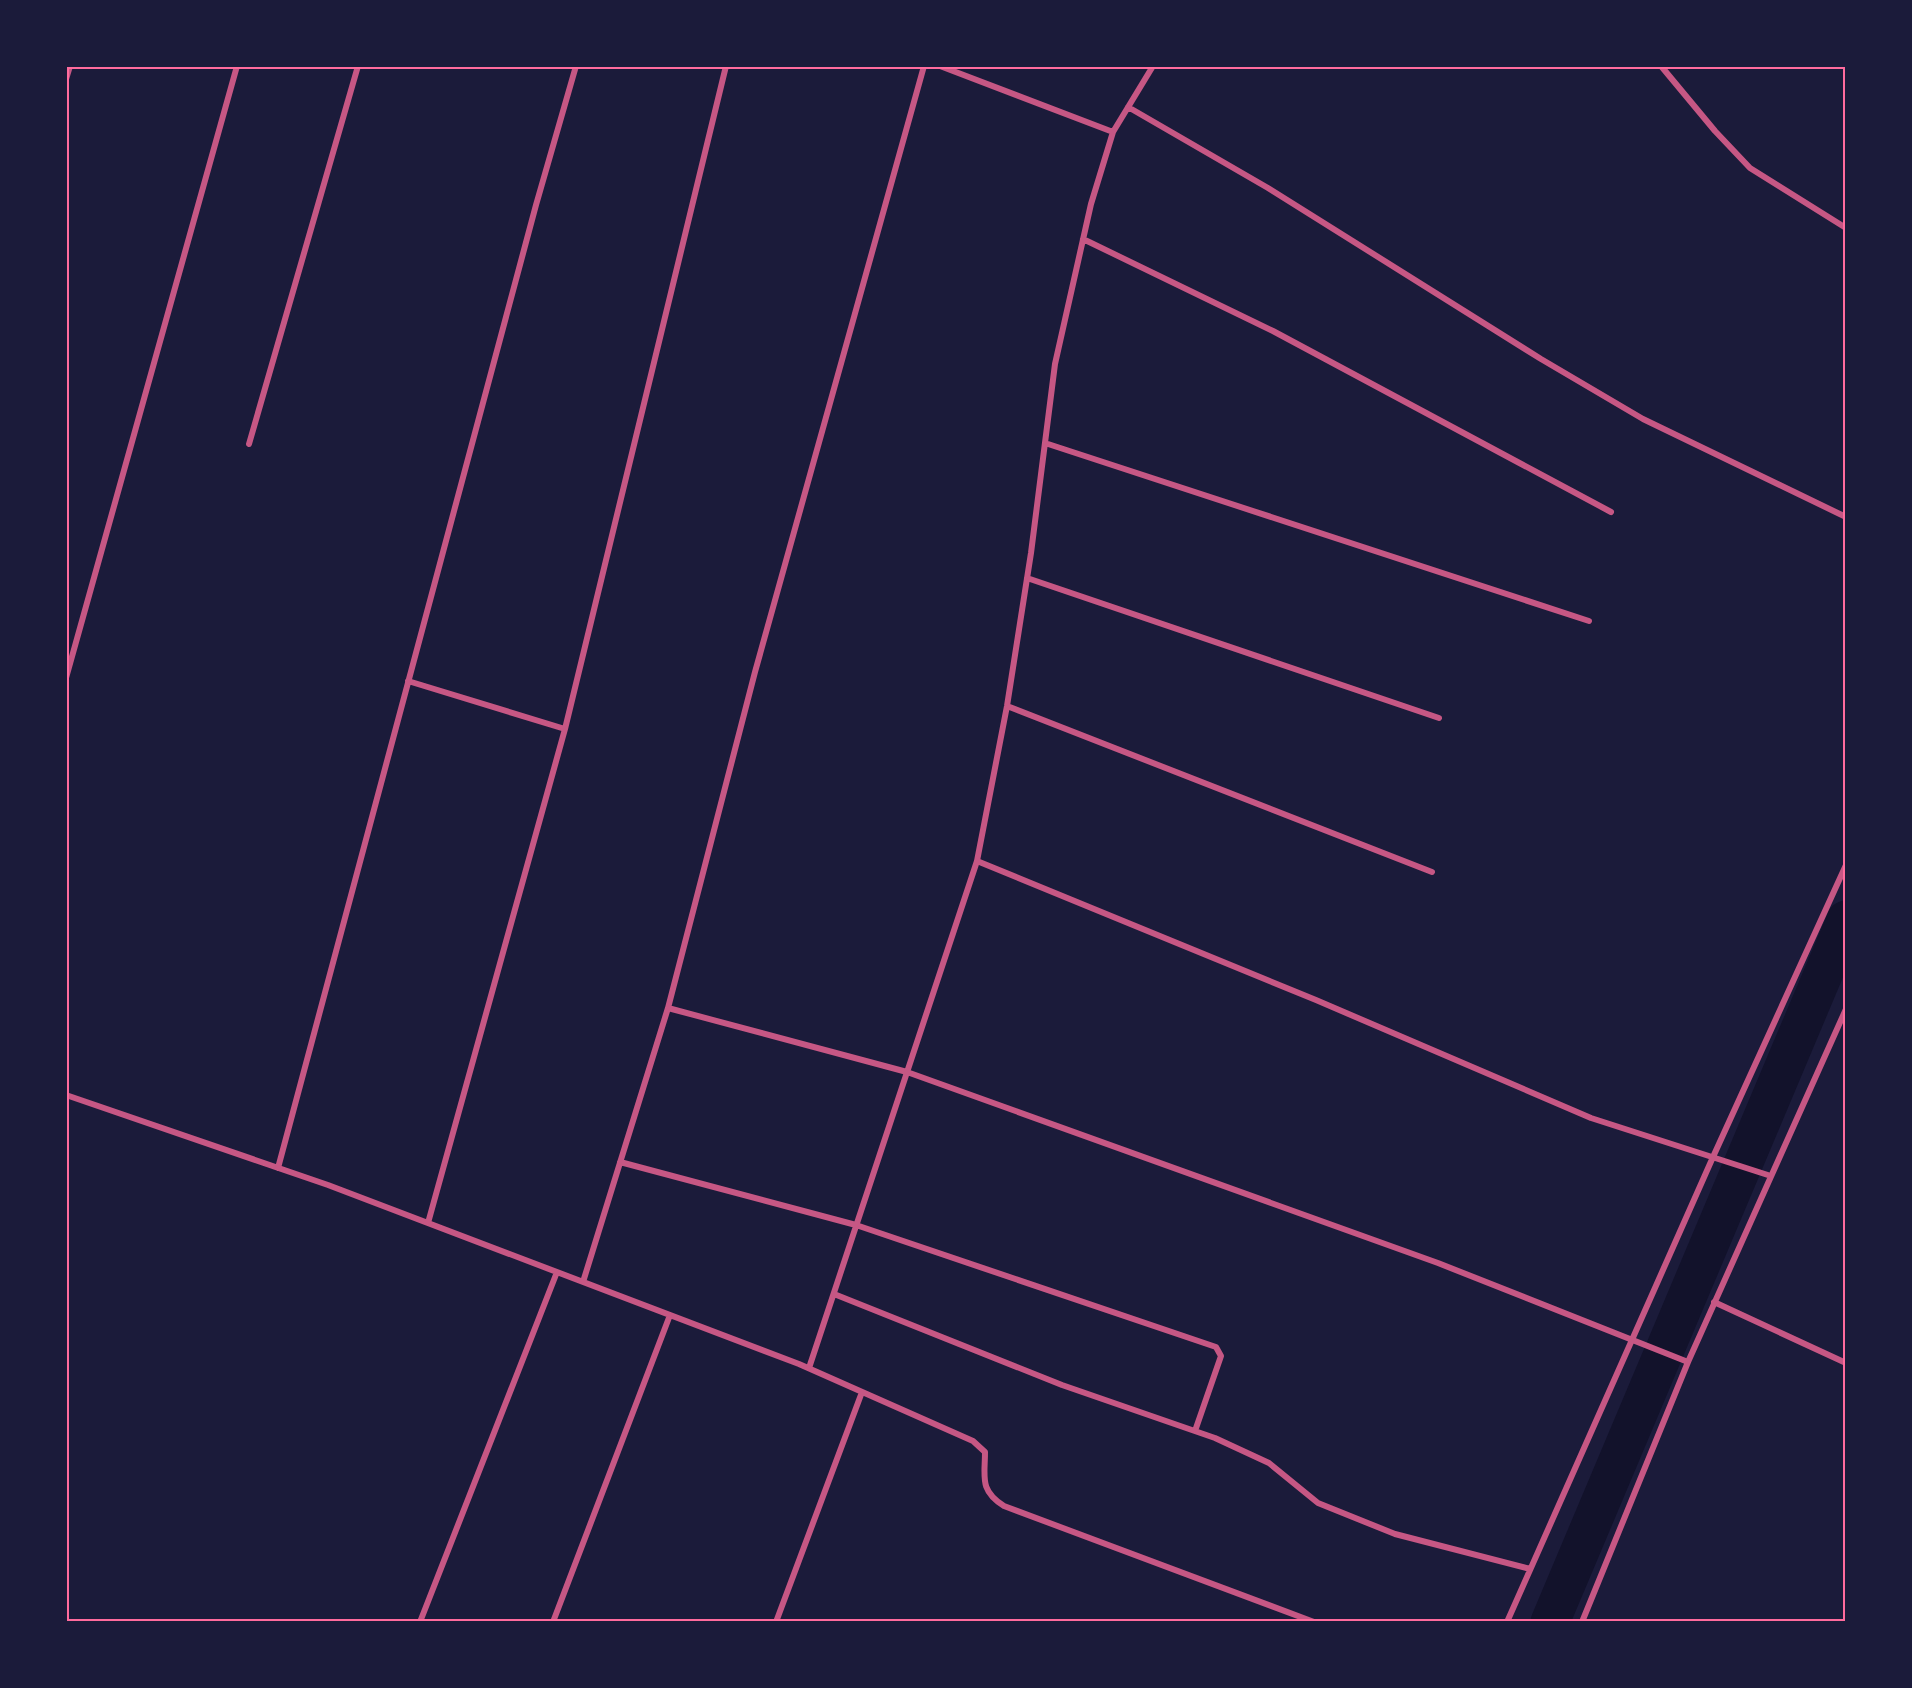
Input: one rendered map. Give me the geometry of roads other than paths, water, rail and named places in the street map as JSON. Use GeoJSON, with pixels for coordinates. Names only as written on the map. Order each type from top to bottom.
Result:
{"type":"FeatureCollection","features":[{"type":"Feature","properties":{"kind":"street"},"geometry":{"type":"LineString","coordinates":[[66,79],[70,66]]}},
{"type":"Feature","properties":{"kind":"street"},"geometry":{"type":"LineString","coordinates":[[66,678],[237,66]]}},
{"type":"Feature","properties":{"kind":"street"},"geometry":{"type":"LineString","coordinates":[[249,444],[358,66]]}},
{"type":"Feature","properties":{"kind":"street"},"geometry":{"type":"LineString","coordinates":[[278,1168],[536,205],[576,66]]}},
{"type":"Feature","properties":{"kind":"street"},"geometry":{"type":"LineString","coordinates":[[428,1223],[565,729],[726,66]]}},
{"type":"Feature","properties":{"kind":"street"},"geometry":{"type":"LineString","coordinates":[[583,1282],[668,1008],[755,672],[924,66]]}},
{"type":"Feature","properties":{"kind":"street"},"geometry":{"type":"LineString","coordinates":[[940,66],[1113,132]]}},
{"type":"Feature","properties":{"kind":"street"},"geometry":{"type":"LineString","coordinates":[[809,1368],[977,861],[1027,578],[1055,364],[1091,204],[1113,132],[1153,66]]}},
{"type":"Feature","properties":{"kind":"street"},"geometry":{"type":"LineString","coordinates":[[1661,66],[1714,131],[1750,168],[1846,228]]}},
{"type":"Feature","properties":{"kind":"street"},"geometry":{"type":"LineString","coordinates":[[1128,107],[1268,188],[1541,359],[1643,419],[1846,517]]}},
{"type":"Feature","properties":{"kind":"street"},"geometry":{"type":"LineString","coordinates":[[1083,239],[1273,330],[1611,512]]}},
{"type":"Feature","properties":{"kind":"street"},"geometry":{"type":"LineString","coordinates":[[1045,443],[1589,621]]}},
{"type":"Feature","properties":{"kind":"street"},"geometry":{"type":"LineString","coordinates":[[1027,578],[1439,718]]}},
{"type":"Feature","properties":{"kind":"street"},"geometry":{"type":"LineString","coordinates":[[408,681],[565,729]]}},
{"type":"Feature","properties":{"kind":"street"},"geometry":{"type":"LineString","coordinates":[[1006,706],[1432,872]]}},
{"type":"Feature","properties":{"kind":"street"},"geometry":{"type":"LineString","coordinates":[[977,861],[1316,1000],[1591,1118],[1771,1176]]}},
{"type":"Feature","properties":{"kind":"street"},"geometry":{"type":"LineString","coordinates":[[1507,1622],[1631,1340],[1846,865]]}},
{"type":"Feature","properties":{"kind":"street"},"geometry":{"type":"LineString","coordinates":[[668,1008],[907,1072],[1438,1263],[1688,1362]]}},
{"type":"Feature","properties":{"kind":"street"},"geometry":{"type":"LineString","coordinates":[[1582,1622],[1688,1362],[1846,1009]]}},
{"type":"Feature","properties":{"kind":"street"},"geometry":{"type":"LineString","coordinates":[[66,1095],[278,1168],[428,1223],[809,1368],[974,1441],[985,1452],[985,1488],[996,1501],[1004,1506],[1314,1622]]}},
{"type":"Feature","properties":{"kind":"street"},"geometry":{"type":"LineString","coordinates":[[620,1162],[856,1225],[1216,1347],[1221,1356],[1195,1431]]}},
{"type":"Feature","properties":{"kind":"street"},"geometry":{"type":"LineString","coordinates":[[420,1622],[557,1272]]}},
{"type":"Feature","properties":{"kind":"street"},"geometry":{"type":"LineString","coordinates":[[834,1294],[1062,1385],[1195,1431],[1269,1463],[1318,1503],[1395,1534],[1530,1569]]}},
{"type":"Feature","properties":{"kind":"street"},"geometry":{"type":"LineString","coordinates":[[1714,1302],[1846,1363]]}},
{"type":"Feature","properties":{"kind":"street"},"geometry":{"type":"LineString","coordinates":[[554,1622],[670,1315]]}},
{"type":"Feature","properties":{"kind":"street"},"geometry":{"type":"LineString","coordinates":[[776,1622],[862,1392]]}},
{"type":"Feature","properties":{"kind":"waterway"},"geometry":{"type":"LineString","coordinates":[[1550,1622],[1846,920]]}}]}
